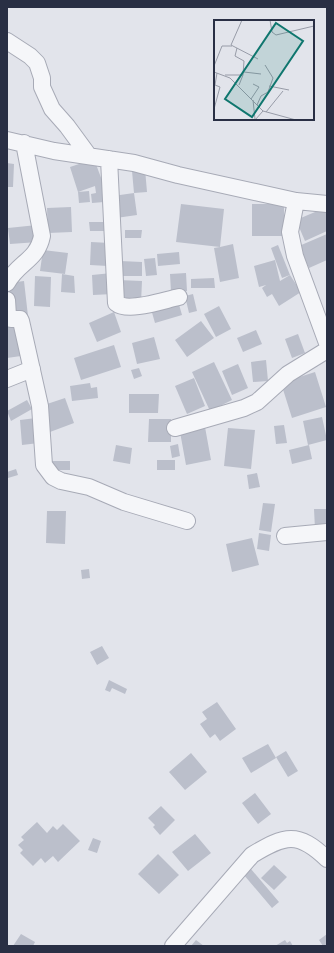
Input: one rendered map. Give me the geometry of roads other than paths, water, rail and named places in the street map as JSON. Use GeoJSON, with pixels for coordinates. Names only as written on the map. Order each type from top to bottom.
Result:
{"type":"FeatureCollection","features":[{"type":"Feature","properties":{"kind":"street"},"geometry":{"type":"LineString","coordinates":[[7,41],[37,62],[42,78],[42,87],[52,108],[89,156]]}},
{"type":"Feature","properties":{"kind":"street"},"geometry":{"type":"LineString","coordinates":[[7,140],[54,151],[134,163],[178,175],[296,201],[327,204]]}},
{"type":"Feature","properties":{"kind":"street"},"geometry":{"type":"LineString","coordinates":[[7,283],[19,266],[29,260],[40,248],[42,236],[24,143]]}},
{"type":"Feature","properties":{"kind":"street"},"geometry":{"type":"LineString","coordinates":[[109,159],[116,303],[120,307],[132,308],[179,296]]}},
{"type":"Feature","properties":{"kind":"street"},"geometry":{"type":"LineString","coordinates":[[296,201],[290,222],[290,232],[295,256],[321,310],[327,343]]}},
{"type":"Feature","properties":{"kind":"street"},"geometry":{"type":"LineString","coordinates":[[7,300],[8,316],[11,319],[20,319],[21,321],[40,406],[44,465],[53,478],[89,487],[124,502],[187,521]]}},
{"type":"Feature","properties":{"kind":"street"},"geometry":{"type":"LineString","coordinates":[[175,428],[244,408],[257,402],[288,374],[327,350]]}},
{"type":"Feature","properties":{"kind":"street"},"geometry":{"type":"LineString","coordinates":[[7,379],[32,369]]}},
{"type":"Feature","properties":{"kind":"street"},"geometry":{"type":"LineString","coordinates":[[285,536],[327,532]]}},
{"type":"Feature","properties":{"kind":"street"},"geometry":{"type":"LineString","coordinates":[[173,946],[252,855],[269,845],[286,839],[298,839],[315,848],[327,859]]}}]}
